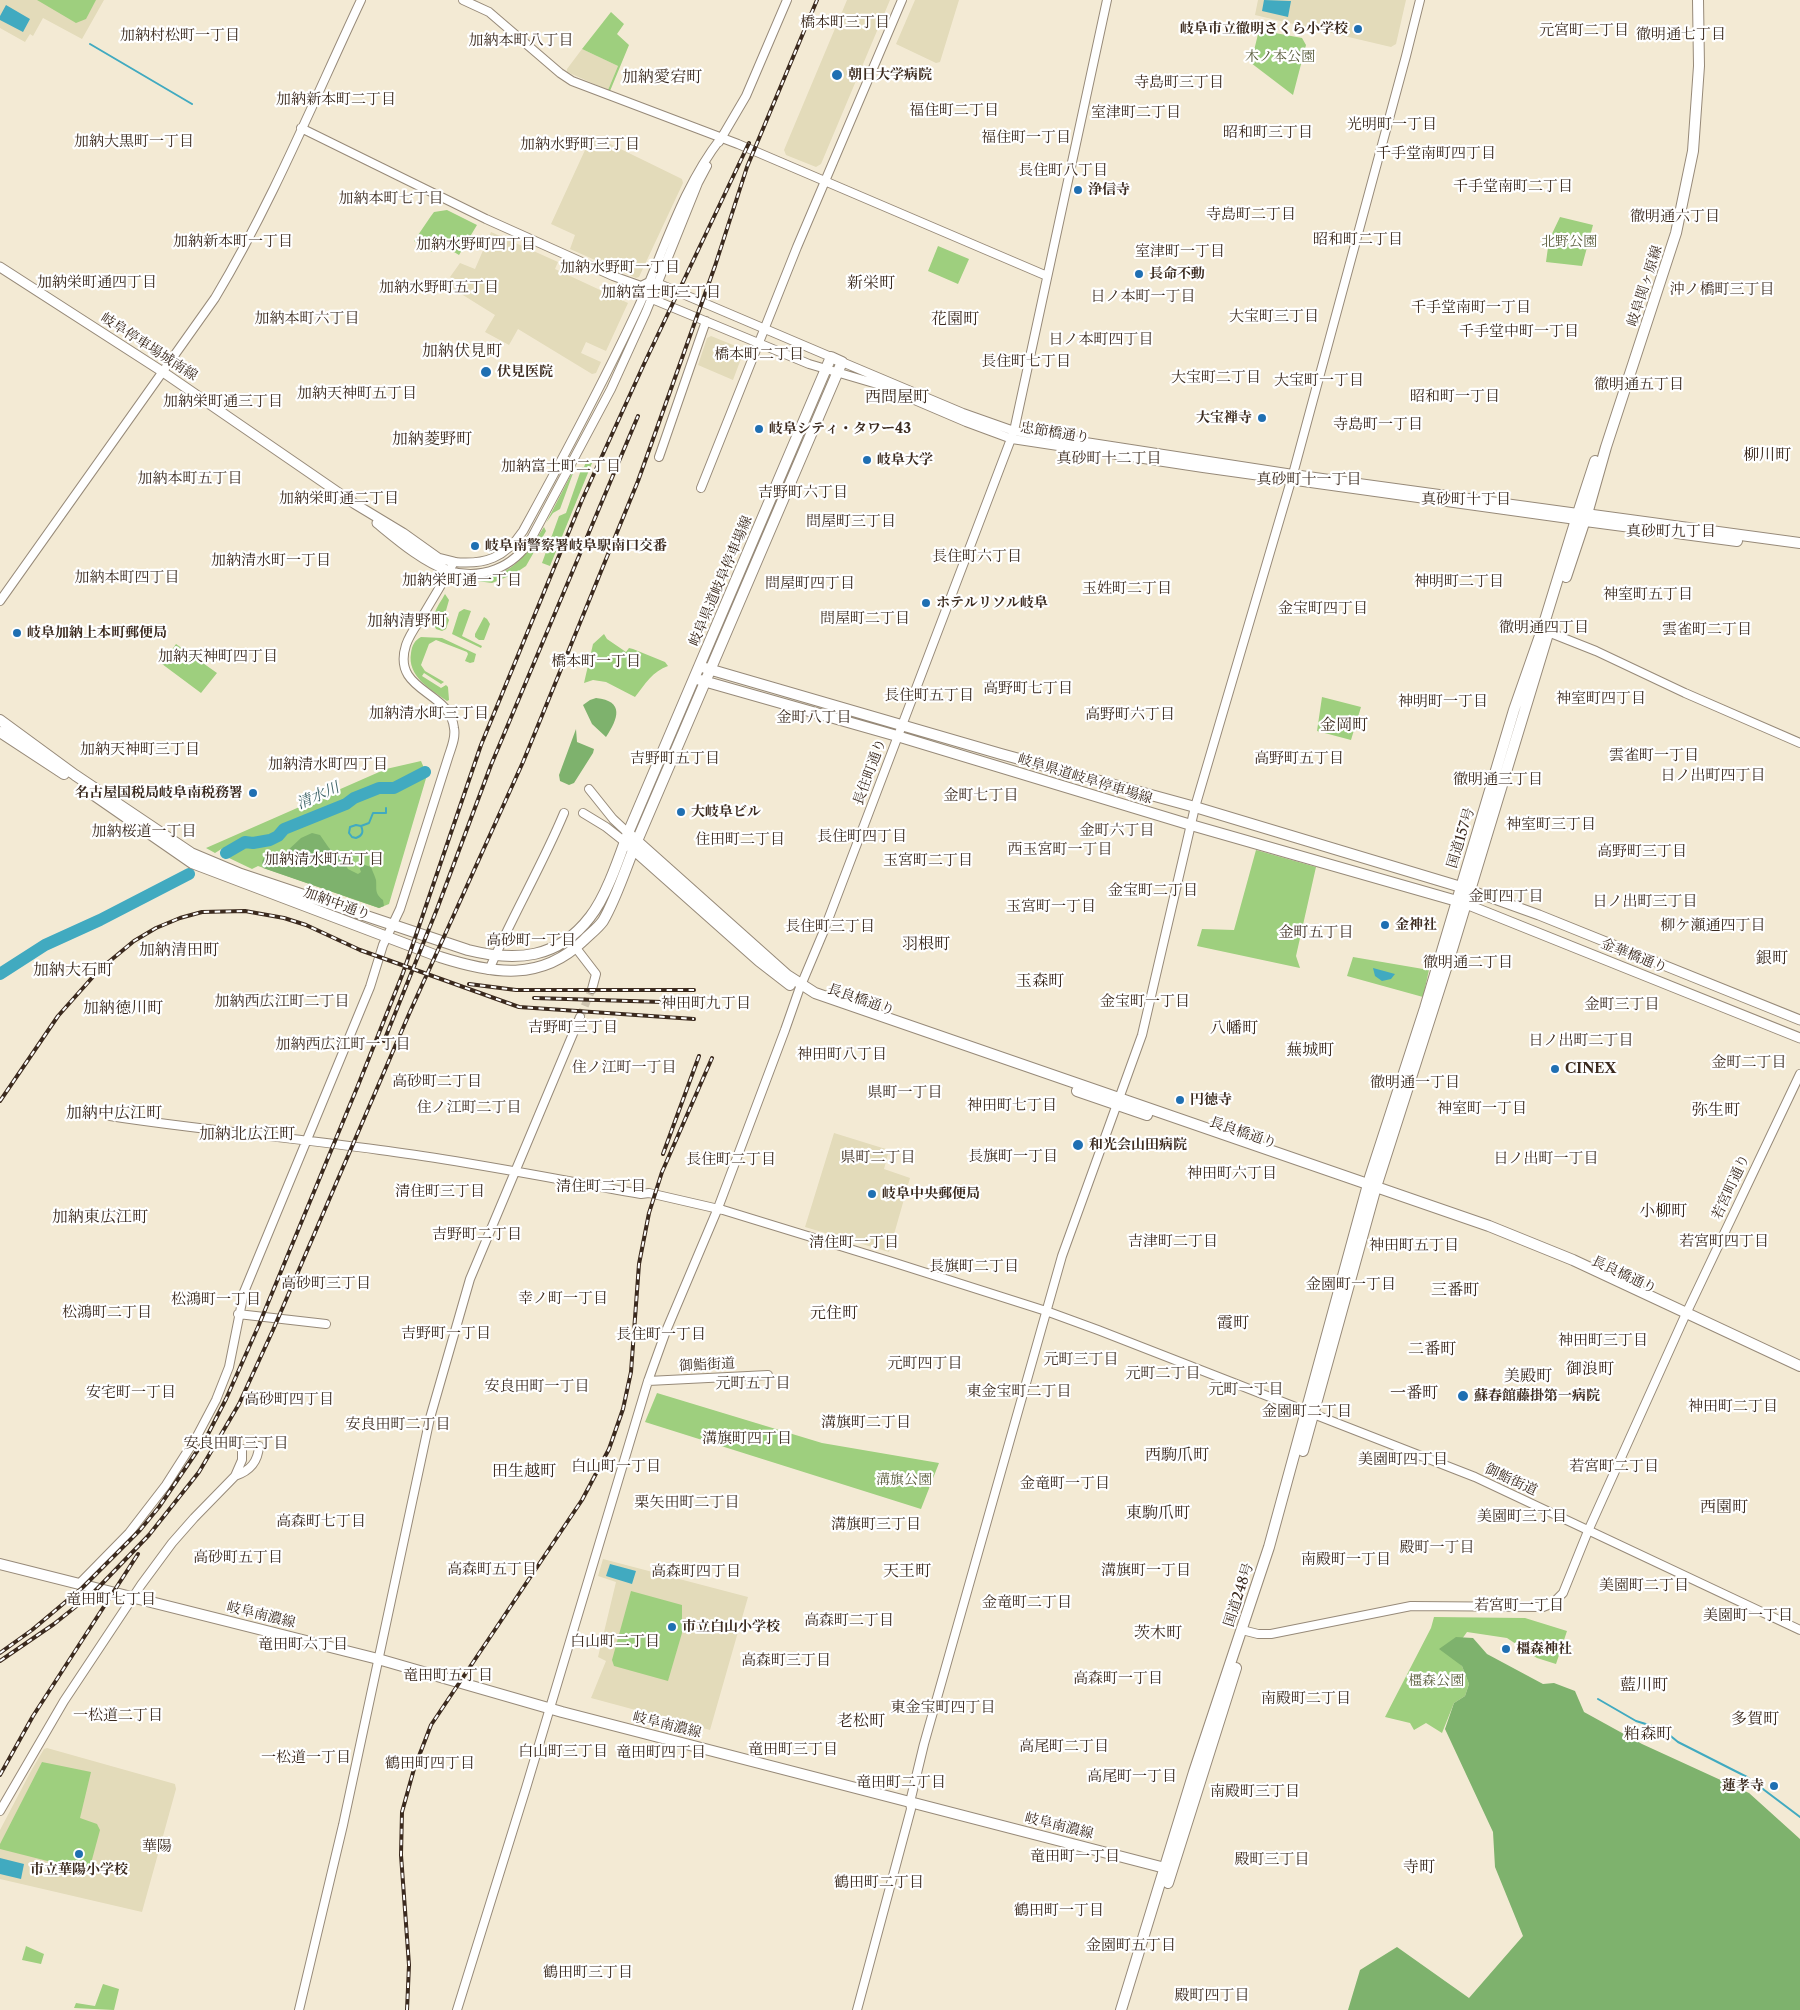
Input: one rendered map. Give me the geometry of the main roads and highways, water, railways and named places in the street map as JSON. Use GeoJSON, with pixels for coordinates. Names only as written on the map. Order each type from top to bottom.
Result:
{"type":"FeatureCollection","features":[{"type":"Feature","properties":{"kind":"main road","name":"岐阜関ヶ原線"},"geometry":{"type":"LineString","coordinates":[[1582,517],[1669,232],[1688,150],[1694,66],[1692,0]]}},
{"type":"Feature","properties":{"kind":"main road","name":"岐阜関ヶ原線"},"geometry":{"type":"LineString","coordinates":[[1582,517],[1676,233],[1693,151],[1699,66],[1698,0]]}},
{"type":"Feature","properties":{"kind":"main road","name":"岐阜停車場城南線"},"geometry":{"type":"LineString","coordinates":[[0,267],[163,372],[355,504],[404,533],[438,558],[454,562]]}},
{"type":"Feature","properties":{"kind":"main road","name":"岐阜県道岐阜停車場線"},"geometry":{"type":"LineString","coordinates":[[626,838],[830,357],[842,362],[636,845]]}},
{"type":"Feature","properties":{"kind":"main road","name":"岐阜停車場城南線"},"geometry":{"type":"LineString","coordinates":[[355,504],[400,541],[434,565],[449,571]]}},
{"type":"Feature","properties":{"kind":"main road"},"geometry":{"type":"LineString","coordinates":[[1582,517],[1620,527],[1800,550]]}},
{"type":"Feature","properties":{"kind":"main road"},"geometry":{"type":"LineString","coordinates":[[1582,517],[1800,543]]}},
{"type":"Feature","properties":{"kind":"main road","name":"国道157号"},"geometry":{"type":"LineString","coordinates":[[1371,1188],[1425,1008],[1462,902],[1514,710],[1546,631],[1577,545],[1582,517]]}},
{"type":"Feature","properties":{"kind":"main road","name":"国道157号"},"geometry":{"type":"LineString","coordinates":[[1546,631],[1582,517]]}},
{"type":"Feature","properties":{"kind":"main road"},"geometry":{"type":"LineString","coordinates":[[1577,545],[1584,533],[1592,528],[1620,527]]}},
{"type":"Feature","properties":{"kind":"main road","name":"岐阜県道岐阜停車場線"},"geometry":{"type":"LineString","coordinates":[[700,666],[1195,808],[1465,888]]}},
{"type":"Feature","properties":{"kind":"main road","name":"岐阜県道岐阜停車場線"},"geometry":{"type":"LineString","coordinates":[[694,678],[897,736],[1191,825],[1462,902]]}},
{"type":"Feature","properties":{"kind":"main road","name":"加納中通り"},"geometry":{"type":"LineString","coordinates":[[0,720],[75,775],[191,853],[240,874],[468,950],[495,956],[526,957],[556,946],[577,932],[591,916],[626,838]]}},
{"type":"Feature","properties":{"kind":"main road","name":"加納中通り"},"geometry":{"type":"LineString","coordinates":[[0,732],[192,863],[452,961],[489,970],[516,971],[542,967],[561,960],[576,948],[602,922],[636,845]]}},
{"type":"Feature","properties":{"kind":"main road","name":"長良橋通り"},"geometry":{"type":"LineString","coordinates":[[626,838],[800,988],[1117,1102],[1523,1240],[1573,1260],[1800,1373]]}},
{"type":"Feature","properties":{"kind":"main road","name":"金華橋通り"},"geometry":{"type":"LineString","coordinates":[[1465,888],[1800,1020]]}},
{"type":"Feature","properties":{"kind":"main road","name":"金華橋通り"},"geometry":{"type":"LineString","coordinates":[[1462,902],[1800,1038]]}},
{"type":"Feature","properties":{"kind":"main road","name":"国道248号"},"geometry":{"type":"LineString","coordinates":[[1121,2010],[1245,1631],[1310,1412],[1371,1188]]}},
{"type":"Feature","properties":{"kind":"main road","name":"長良橋通り"},"geometry":{"type":"LineString","coordinates":[[1686,1316],[1800,1366]]}},
{"type":"Feature","properties":{"kind":"main road","name":"岐阜南濃線"},"geometry":{"type":"LineString","coordinates":[[0,1564],[131,1599]]}},
{"type":"Feature","properties":{"kind":"main road","name":"岐阜南濃線"},"geometry":{"type":"LineString","coordinates":[[0,1569],[131,1599],[377,1662],[548,1710],[562,1712],[910,1805],[1167,1870]]}},
{"type":"Feature","properties":{"kind":"main road","name":"国道248号"},"geometry":{"type":"LineString","coordinates":[[1128,2010],[1167,1870]]}},
{"type":"Feature","properties":{"kind":"water"},"geometry":{"type":"Polygon","coordinates":[[[1264,0],[1291,1],[1288,17],[1262,11],[1264,0]]]}},
{"type":"Feature","properties":{"kind":"water"},"geometry":{"type":"Polygon","coordinates":[[[6,5],[30,19],[23,32],[0,20],[6,5]]]}},
{"type":"Feature","properties":{"kind":"water"},"geometry":{"type":"Polygon","coordinates":[[[1373,968],[1395,974],[1391,979],[1382,981],[1375,976],[1373,968]]]}},
{"type":"Feature","properties":{"kind":"water"},"geometry":{"type":"Polygon","coordinates":[[[610,1564],[636,1571],[632,1584],[606,1576],[610,1564]]]}},
{"type":"Feature","properties":{"kind":"water"},"geometry":{"type":"Polygon","coordinates":[[[0,1858],[24,1864],[21,1879],[0,1874],[0,1858]]]}},
{"type":"Feature","properties":{"kind":"waterway"},"geometry":{"type":"LineString","coordinates":[[90,44],[192,104]]}},
{"type":"Feature","properties":{"kind":"waterway","name":"清水川"},"geometry":{"type":"LineString","coordinates":[[226,853],[245,842],[253,843],[270,840],[278,836],[284,829],[346,804],[354,798],[379,788],[394,788],[425,772]]}},
{"type":"Feature","properties":{"kind":"waterway"},"geometry":{"type":"LineString","coordinates":[[361,826],[350,827],[349,833],[352,837],[356,838],[361,835],[361,826],[369,823],[373,813],[386,813],[386,808]]}},
{"type":"Feature","properties":{"kind":"waterway","name":"清水川"},"geometry":{"type":"LineString","coordinates":[[0,974],[45,945],[100,920],[189,874]]}},
{"type":"Feature","properties":{"kind":"waterway"},"geometry":{"type":"LineString","coordinates":[[1598,1699],[1636,1721],[1662,1729],[1678,1742],[1747,1777],[1800,1817]]}},
{"type":"Feature","properties":{"kind":"tunnel"},"geometry":{"type":"LineString","coordinates":[[580,1017],[592,989]]}},
{"type":"Feature","properties":{"kind":"railway"},"geometry":{"type":"LineString","coordinates":[[0,1661],[54,1624],[94,1592],[149,1535],[199,1472],[239,1404],[273,1330],[409,1014],[523,762],[638,481],[715,266],[747,167],[817,0]]}},
{"type":"Feature","properties":{"kind":"railway"},"geometry":{"type":"LineString","coordinates":[[0,1653],[32,1630],[82,1588],[140,1530],[159,1507],[206,1438],[226,1399],[258,1327],[403,973],[481,745],[582,500],[749,143]]}},
{"type":"Feature","properties":{"kind":"railway"},"geometry":{"type":"LineString","coordinates":[[384,1041],[437,909],[491,765],[638,416]]}},
{"type":"Feature","properties":{"kind":"railway"},"geometry":{"type":"LineString","coordinates":[[0,1101],[58,1016],[99,970],[134,941],[156,928],[180,918],[202,912],[245,911],[284,918],[306,925],[360,950],[519,1007],[694,1019]]}},
{"type":"Feature","properties":{"kind":"railway"},"geometry":{"type":"LineString","coordinates":[[469,984],[516,990],[694,990]]}},
{"type":"Feature","properties":{"kind":"railway"},"geometry":{"type":"LineString","coordinates":[[534,998],[694,1003]]}},
{"type":"Feature","properties":{"kind":"railway"},"geometry":{"type":"LineString","coordinates":[[663,1154],[699,1056]]}},
{"type":"Feature","properties":{"kind":"railway"},"geometry":{"type":"LineString","coordinates":[[407,2010],[409,1965],[401,1855],[402,1812],[414,1769],[431,1725],[582,1500],[609,1449],[623,1409],[631,1372],[639,1264],[649,1213],[662,1172],[712,1058]]}},
{"type":"Feature","properties":{"kind":"railway"},"geometry":{"type":"LineString","coordinates":[[0,1775],[33,1716],[138,1554]]}},
{"type":"Feature","properties":{"kind":"place","name":"岐阜市立徹明さくら小学校"},"geometry":{"type":"Point","coordinates":[1358,29]}},
{"type":"Feature","properties":{"kind":"place","name":"朝日大学病院"},"geometry":{"type":"Point","coordinates":[837,75]}},
{"type":"Feature","properties":{"kind":"place","name":"浄信寺"},"geometry":{"type":"Point","coordinates":[1078,190]}},
{"type":"Feature","properties":{"kind":"place","name":"長命不動"},"geometry":{"type":"Point","coordinates":[1139,274]}},
{"type":"Feature","properties":{"kind":"place","name":"伏見医院"},"geometry":{"type":"Point","coordinates":[486,372]}},
{"type":"Feature","properties":{"kind":"place","name":"大宝禅寺"},"geometry":{"type":"Point","coordinates":[1262,418]}},
{"type":"Feature","properties":{"kind":"place","name":"岐阜シティ・タワー43"},"geometry":{"type":"Point","coordinates":[759,429]}},
{"type":"Feature","properties":{"kind":"place","name":"岐阜大学"},"geometry":{"type":"Point","coordinates":[867,460]}},
{"type":"Feature","properties":{"kind":"place","name":"岐阜南警察署岐阜駅南口交番"},"geometry":{"type":"Point","coordinates":[475,546]}},
{"type":"Feature","properties":{"kind":"place","name":"ホテルリソル岐阜"},"geometry":{"type":"Point","coordinates":[926,603]}},
{"type":"Feature","properties":{"kind":"place","name":"岐阜加納上本町郵便局"},"geometry":{"type":"Point","coordinates":[17,633]}},
{"type":"Feature","properties":{"kind":"place","name":"名古屋国税局岐阜南税務署"},"geometry":{"type":"Point","coordinates":[253,793]}},
{"type":"Feature","properties":{"kind":"place","name":"大岐阜ビル"},"geometry":{"type":"Point","coordinates":[681,812]}},
{"type":"Feature","properties":{"kind":"place","name":"金神社"},"geometry":{"type":"Point","coordinates":[1385,925]}},
{"type":"Feature","properties":{"kind":"place","name":"CINEX"},"geometry":{"type":"Point","coordinates":[1555,1069]}},
{"type":"Feature","properties":{"kind":"place","name":"円徳寺"},"geometry":{"type":"Point","coordinates":[1180,1100]}},
{"type":"Feature","properties":{"kind":"place","name":"和光会山田病院"},"geometry":{"type":"Point","coordinates":[1078,1145]}},
{"type":"Feature","properties":{"kind":"place","name":"岐阜中央郵便局"},"geometry":{"type":"Point","coordinates":[872,1194]}},
{"type":"Feature","properties":{"kind":"place","name":"蘇春館藤掛第一病院"},"geometry":{"type":"Point","coordinates":[1463,1396]}},
{"type":"Feature","properties":{"kind":"place","name":"市立白山小学校"},"geometry":{"type":"Point","coordinates":[672,1627]}},
{"type":"Feature","properties":{"kind":"place","name":"橿森神社"},"geometry":{"type":"Point","coordinates":[1506,1649]}},
{"type":"Feature","properties":{"kind":"place","name":"蓮孝寺"},"geometry":{"type":"Point","coordinates":[1774,1786]}},
{"type":"Feature","properties":{"kind":"place","name":"市立華陽小学校"},"geometry":{"type":"Point","coordinates":[79,1854]}},
{"type":"Feature","properties":{"kind":"district","name":"橋本町三丁目"},"geometry":{"type":"Point","coordinates":[845,23]}},
{"type":"Feature","properties":{"kind":"district","name":"元宮町二丁目"},"geometry":{"type":"Point","coordinates":[1584,31]}},
{"type":"Feature","properties":{"kind":"district","name":"徹明通七丁目"},"geometry":{"type":"Point","coordinates":[1681,35]}},
{"type":"Feature","properties":{"kind":"district","name":"加納村松町一丁目"},"geometry":{"type":"Point","coordinates":[180,36]}},
{"type":"Feature","properties":{"kind":"district","name":"加納本町八丁目"},"geometry":{"type":"Point","coordinates":[521,41]}},
{"type":"Feature","properties":{"kind":"district","name":"加納愛宕町"},"geometry":{"type":"Point","coordinates":[662,77]}},
{"type":"Feature","properties":{"kind":"district","name":"寺島町三丁目"},"geometry":{"type":"Point","coordinates":[1179,83]}},
{"type":"Feature","properties":{"kind":"district","name":"加納新本町二丁目"},"geometry":{"type":"Point","coordinates":[336,100]}},
{"type":"Feature","properties":{"kind":"district","name":"福住町二丁目"},"geometry":{"type":"Point","coordinates":[954,111]}},
{"type":"Feature","properties":{"kind":"district","name":"室津町二丁目"},"geometry":{"type":"Point","coordinates":[1136,113]}},
{"type":"Feature","properties":{"kind":"district","name":"光明町一丁目"},"geometry":{"type":"Point","coordinates":[1392,125]}},
{"type":"Feature","properties":{"kind":"district","name":"昭和町三丁目"},"geometry":{"type":"Point","coordinates":[1268,133]}},
{"type":"Feature","properties":{"kind":"district","name":"福住町一丁目"},"geometry":{"type":"Point","coordinates":[1026,138]}},
{"type":"Feature","properties":{"kind":"district","name":"加納大黒町一丁目"},"geometry":{"type":"Point","coordinates":[134,142]}},
{"type":"Feature","properties":{"kind":"district","name":"加納水野町三丁目"},"geometry":{"type":"Point","coordinates":[580,145]}},
{"type":"Feature","properties":{"kind":"district","name":"千手堂南町四丁目"},"geometry":{"type":"Point","coordinates":[1436,154]}},
{"type":"Feature","properties":{"kind":"district","name":"長住町八丁目"},"geometry":{"type":"Point","coordinates":[1063,171]}},
{"type":"Feature","properties":{"kind":"district","name":"千手堂南町二丁目"},"geometry":{"type":"Point","coordinates":[1513,187]}},
{"type":"Feature","properties":{"kind":"district","name":"加納本町七丁目"},"geometry":{"type":"Point","coordinates":[391,199]}},
{"type":"Feature","properties":{"kind":"district","name":"寺島町二丁目"},"geometry":{"type":"Point","coordinates":[1251,215]}},
{"type":"Feature","properties":{"kind":"district","name":"徹明通六丁目"},"geometry":{"type":"Point","coordinates":[1675,217]}},
{"type":"Feature","properties":{"kind":"district","name":"昭和町二丁目"},"geometry":{"type":"Point","coordinates":[1358,240]}},
{"type":"Feature","properties":{"kind":"district","name":"加納新本町一丁目"},"geometry":{"type":"Point","coordinates":[233,242]}},
{"type":"Feature","properties":{"kind":"district","name":"加納水野町四丁目"},"geometry":{"type":"Point","coordinates":[476,245]}},
{"type":"Feature","properties":{"kind":"district","name":"室津町一丁目"},"geometry":{"type":"Point","coordinates":[1180,252]}},
{"type":"Feature","properties":{"kind":"district","name":"加納水野町一丁目"},"geometry":{"type":"Point","coordinates":[620,268]}},
{"type":"Feature","properties":{"kind":"district","name":"加納栄町通四丁目"},"geometry":{"type":"Point","coordinates":[97,283]}},
{"type":"Feature","properties":{"kind":"district","name":"新栄町"},"geometry":{"type":"Point","coordinates":[871,283]}},
{"type":"Feature","properties":{"kind":"district","name":"加納水野町五丁目"},"geometry":{"type":"Point","coordinates":[439,288]}},
{"type":"Feature","properties":{"kind":"district","name":"沖ノ橋町三丁目"},"geometry":{"type":"Point","coordinates":[1722,290]}},
{"type":"Feature","properties":{"kind":"district","name":"加納富士町三丁目"},"geometry":{"type":"Point","coordinates":[661,293]}},
{"type":"Feature","properties":{"kind":"district","name":"日ノ本町一丁目"},"geometry":{"type":"Point","coordinates":[1143,297]}},
{"type":"Feature","properties":{"kind":"district","name":"千手堂南町一丁目"},"geometry":{"type":"Point","coordinates":[1471,308]}},
{"type":"Feature","properties":{"kind":"district","name":"大宝町三丁目"},"geometry":{"type":"Point","coordinates":[1274,317]}},
{"type":"Feature","properties":{"kind":"district","name":"加納本町六丁目"},"geometry":{"type":"Point","coordinates":[307,319]}},
{"type":"Feature","properties":{"kind":"district","name":"花園町"},"geometry":{"type":"Point","coordinates":[955,319]}},
{"type":"Feature","properties":{"kind":"district","name":"千手堂中町一丁目"},"geometry":{"type":"Point","coordinates":[1519,332]}},
{"type":"Feature","properties":{"kind":"district","name":"日ノ本町四丁目"},"geometry":{"type":"Point","coordinates":[1101,340]}},
{"type":"Feature","properties":{"kind":"district","name":"加納伏見町"},"geometry":{"type":"Point","coordinates":[462,351]}},
{"type":"Feature","properties":{"kind":"district","name":"橋本町二丁目"},"geometry":{"type":"Point","coordinates":[759,355]}},
{"type":"Feature","properties":{"kind":"district","name":"長住町七丁目"},"geometry":{"type":"Point","coordinates":[1026,362]}},
{"type":"Feature","properties":{"kind":"district","name":"大宝町二丁目"},"geometry":{"type":"Point","coordinates":[1216,378]}},
{"type":"Feature","properties":{"kind":"district","name":"大宝町一丁目"},"geometry":{"type":"Point","coordinates":[1319,381]}},
{"type":"Feature","properties":{"kind":"district","name":"徹明通五丁目"},"geometry":{"type":"Point","coordinates":[1639,385]}},
{"type":"Feature","properties":{"kind":"district","name":"加納天神町五丁目"},"geometry":{"type":"Point","coordinates":[357,394]}},
{"type":"Feature","properties":{"kind":"district","name":"西問屋町"},"geometry":{"type":"Point","coordinates":[897,397]}},
{"type":"Feature","properties":{"kind":"district","name":"昭和町一丁目"},"geometry":{"type":"Point","coordinates":[1455,397]}},
{"type":"Feature","properties":{"kind":"district","name":"加納栄町通三丁目"},"geometry":{"type":"Point","coordinates":[223,402]}},
{"type":"Feature","properties":{"kind":"district","name":"寺島町一丁目"},"geometry":{"type":"Point","coordinates":[1378,425]}},
{"type":"Feature","properties":{"kind":"district","name":"加納菱野町"},"geometry":{"type":"Point","coordinates":[432,439]}},
{"type":"Feature","properties":{"kind":"district","name":"柳川町"},"geometry":{"type":"Point","coordinates":[1767,455]}},
{"type":"Feature","properties":{"kind":"district","name":"真砂町十二丁目"},"geometry":{"type":"Point","coordinates":[1109,459]}},
{"type":"Feature","properties":{"kind":"district","name":"加納富士町二丁目"},"geometry":{"type":"Point","coordinates":[561,467]}},
{"type":"Feature","properties":{"kind":"district","name":"加納本町五丁目"},"geometry":{"type":"Point","coordinates":[190,479]}},
{"type":"Feature","properties":{"kind":"district","name":"真砂町十一丁目"},"geometry":{"type":"Point","coordinates":[1309,480]}},
{"type":"Feature","properties":{"kind":"district","name":"吉野町六丁目"},"geometry":{"type":"Point","coordinates":[803,493]}},
{"type":"Feature","properties":{"kind":"district","name":"加納栄町通二丁目"},"geometry":{"type":"Point","coordinates":[339,499]}},
{"type":"Feature","properties":{"kind":"district","name":"真砂町十丁目"},"geometry":{"type":"Point","coordinates":[1466,500]}},
{"type":"Feature","properties":{"kind":"district","name":"問屋町三丁目"},"geometry":{"type":"Point","coordinates":[851,522]}},
{"type":"Feature","properties":{"kind":"district","name":"真砂町九丁目"},"geometry":{"type":"Point","coordinates":[1671,532]}},
{"type":"Feature","properties":{"kind":"district","name":"長住町六丁目"},"geometry":{"type":"Point","coordinates":[977,557]}},
{"type":"Feature","properties":{"kind":"district","name":"加納清水町一丁目"},"geometry":{"type":"Point","coordinates":[271,561]}},
{"type":"Feature","properties":{"kind":"district","name":"加納本町四丁目"},"geometry":{"type":"Point","coordinates":[127,578]}},
{"type":"Feature","properties":{"kind":"district","name":"加納栄町通一丁目"},"geometry":{"type":"Point","coordinates":[462,581]}},
{"type":"Feature","properties":{"kind":"district","name":"神明町二丁目"},"geometry":{"type":"Point","coordinates":[1459,582]}},
{"type":"Feature","properties":{"kind":"district","name":"問屋町四丁目"},"geometry":{"type":"Point","coordinates":[810,584]}},
{"type":"Feature","properties":{"kind":"district","name":"玉姓町二丁目"},"geometry":{"type":"Point","coordinates":[1127,589]}},
{"type":"Feature","properties":{"kind":"district","name":"神室町五丁目"},"geometry":{"type":"Point","coordinates":[1648,595]}},
{"type":"Feature","properties":{"kind":"district","name":"金宝町四丁目"},"geometry":{"type":"Point","coordinates":[1323,609]}},
{"type":"Feature","properties":{"kind":"district","name":"問屋町二丁目"},"geometry":{"type":"Point","coordinates":[865,619]}},
{"type":"Feature","properties":{"kind":"district","name":"加納清野町"},"geometry":{"type":"Point","coordinates":[407,621]}},
{"type":"Feature","properties":{"kind":"district","name":"徹明通四丁目"},"geometry":{"type":"Point","coordinates":[1544,628]}},
{"type":"Feature","properties":{"kind":"district","name":"雲雀町二丁目"},"geometry":{"type":"Point","coordinates":[1707,630]}},
{"type":"Feature","properties":{"kind":"district","name":"加納天神町四丁目"},"geometry":{"type":"Point","coordinates":[218,657]}},
{"type":"Feature","properties":{"kind":"district","name":"橋本町一丁目"},"geometry":{"type":"Point","coordinates":[596,662]}},
{"type":"Feature","properties":{"kind":"district","name":"高野町七丁目"},"geometry":{"type":"Point","coordinates":[1028,689]}},
{"type":"Feature","properties":{"kind":"district","name":"長住町五丁目"},"geometry":{"type":"Point","coordinates":[929,696]}},
{"type":"Feature","properties":{"kind":"district","name":"神室町四丁目"},"geometry":{"type":"Point","coordinates":[1601,699]}},
{"type":"Feature","properties":{"kind":"district","name":"神明町一丁目"},"geometry":{"type":"Point","coordinates":[1443,702]}},
{"type":"Feature","properties":{"kind":"district","name":"加納清水町三丁目"},"geometry":{"type":"Point","coordinates":[429,714]}},
{"type":"Feature","properties":{"kind":"district","name":"高野町六丁目"},"geometry":{"type":"Point","coordinates":[1130,715]}},
{"type":"Feature","properties":{"kind":"district","name":"金町八丁目"},"geometry":{"type":"Point","coordinates":[814,718]}},
{"type":"Feature","properties":{"kind":"district","name":"金岡町"},"geometry":{"type":"Point","coordinates":[1344,725]}},
{"type":"Feature","properties":{"kind":"district","name":"加納天神町三丁目"},"geometry":{"type":"Point","coordinates":[140,750]}},
{"type":"Feature","properties":{"kind":"district","name":"雲雀町一丁目"},"geometry":{"type":"Point","coordinates":[1654,756]}},
{"type":"Feature","properties":{"kind":"district","name":"吉野町五丁目"},"geometry":{"type":"Point","coordinates":[675,759]}},
{"type":"Feature","properties":{"kind":"district","name":"高野町五丁目"},"geometry":{"type":"Point","coordinates":[1299,759]}},
{"type":"Feature","properties":{"kind":"district","name":"加納清水町四丁目"},"geometry":{"type":"Point","coordinates":[328,765]}},
{"type":"Feature","properties":{"kind":"district","name":"日ノ出町四丁目"},"geometry":{"type":"Point","coordinates":[1713,776]}},
{"type":"Feature","properties":{"kind":"district","name":"徹明通三丁目"},"geometry":{"type":"Point","coordinates":[1498,780]}},
{"type":"Feature","properties":{"kind":"district","name":"金町七丁目"},"geometry":{"type":"Point","coordinates":[981,796]}},
{"type":"Feature","properties":{"kind":"district","name":"神室町三丁目"},"geometry":{"type":"Point","coordinates":[1551,825]}},
{"type":"Feature","properties":{"kind":"district","name":"金町六丁目"},"geometry":{"type":"Point","coordinates":[1117,831]}},
{"type":"Feature","properties":{"kind":"district","name":"加納桜道一丁目"},"geometry":{"type":"Point","coordinates":[144,832]}},
{"type":"Feature","properties":{"kind":"district","name":"長住町四丁目"},"geometry":{"type":"Point","coordinates":[862,837]}},
{"type":"Feature","properties":{"kind":"district","name":"住田町二丁目"},"geometry":{"type":"Point","coordinates":[740,840]}},
{"type":"Feature","properties":{"kind":"district","name":"西玉宮町一丁目"},"geometry":{"type":"Point","coordinates":[1060,850]}},
{"type":"Feature","properties":{"kind":"district","name":"高野町三丁目"},"geometry":{"type":"Point","coordinates":[1642,852]}},
{"type":"Feature","properties":{"kind":"district","name":"加納清水町五丁目"},"geometry":{"type":"Point","coordinates":[324,860]}},
{"type":"Feature","properties":{"kind":"district","name":"玉宮町二丁目"},"geometry":{"type":"Point","coordinates":[928,861]}},
{"type":"Feature","properties":{"kind":"district","name":"金宝町二丁目"},"geometry":{"type":"Point","coordinates":[1153,891]}},
{"type":"Feature","properties":{"kind":"district","name":"金町四丁目"},"geometry":{"type":"Point","coordinates":[1506,897]}},
{"type":"Feature","properties":{"kind":"district","name":"日ノ出町三丁目"},"geometry":{"type":"Point","coordinates":[1645,902]}},
{"type":"Feature","properties":{"kind":"district","name":"玉宮町一丁目"},"geometry":{"type":"Point","coordinates":[1051,907]}},
{"type":"Feature","properties":{"kind":"district","name":"柳ケ瀬通四丁目"},"geometry":{"type":"Point","coordinates":[1713,926]}},
{"type":"Feature","properties":{"kind":"district","name":"長住町三丁目"},"geometry":{"type":"Point","coordinates":[830,927]}},
{"type":"Feature","properties":{"kind":"district","name":"金町五丁目"},"geometry":{"type":"Point","coordinates":[1316,933]}},
{"type":"Feature","properties":{"kind":"district","name":"高砂町一丁目"},"geometry":{"type":"Point","coordinates":[531,941]}},
{"type":"Feature","properties":{"kind":"district","name":"羽根町"},"geometry":{"type":"Point","coordinates":[926,944]}},
{"type":"Feature","properties":{"kind":"district","name":"加納清田町"},"geometry":{"type":"Point","coordinates":[179,950]}},
{"type":"Feature","properties":{"kind":"district","name":"銀町"},"geometry":{"type":"Point","coordinates":[1772,958]}},
{"type":"Feature","properties":{"kind":"district","name":"徹明通二丁目"},"geometry":{"type":"Point","coordinates":[1468,963]}},
{"type":"Feature","properties":{"kind":"district","name":"加納大石町"},"geometry":{"type":"Point","coordinates":[73,970]}},
{"type":"Feature","properties":{"kind":"district","name":"玉森町"},"geometry":{"type":"Point","coordinates":[1040,981]}},
{"type":"Feature","properties":{"kind":"district","name":"加納西広江町二丁目"},"geometry":{"type":"Point","coordinates":[282,1002]}},
{"type":"Feature","properties":{"kind":"district","name":"金宝町一丁目"},"geometry":{"type":"Point","coordinates":[1145,1002]}},
{"type":"Feature","properties":{"kind":"district","name":"神田町九丁目"},"geometry":{"type":"Point","coordinates":[706,1004]}},
{"type":"Feature","properties":{"kind":"district","name":"金町三丁目"},"geometry":{"type":"Point","coordinates":[1622,1005]}},
{"type":"Feature","properties":{"kind":"district","name":"加納徳川町"},"geometry":{"type":"Point","coordinates":[123,1008]}},
{"type":"Feature","properties":{"kind":"district","name":"吉野町三丁目"},"geometry":{"type":"Point","coordinates":[573,1028]}},
{"type":"Feature","properties":{"kind":"district","name":"八幡町"},"geometry":{"type":"Point","coordinates":[1234,1028]}},
{"type":"Feature","properties":{"kind":"district","name":"日ノ出町二丁目"},"geometry":{"type":"Point","coordinates":[1581,1041]}},
{"type":"Feature","properties":{"kind":"district","name":"加納西広江町一丁目"},"geometry":{"type":"Point","coordinates":[343,1045]}},
{"type":"Feature","properties":{"kind":"district","name":"蕪城町"},"geometry":{"type":"Point","coordinates":[1310,1050]}},
{"type":"Feature","properties":{"kind":"district","name":"神田町八丁目"},"geometry":{"type":"Point","coordinates":[842,1055]}},
{"type":"Feature","properties":{"kind":"district","name":"金町二丁目"},"geometry":{"type":"Point","coordinates":[1749,1063]}},
{"type":"Feature","properties":{"kind":"district","name":"住ノ江町一丁目"},"geometry":{"type":"Point","coordinates":[624,1068]}},
{"type":"Feature","properties":{"kind":"district","name":"高砂町二丁目"},"geometry":{"type":"Point","coordinates":[437,1082]}},
{"type":"Feature","properties":{"kind":"district","name":"徹明通一丁目"},"geometry":{"type":"Point","coordinates":[1415,1083]}},
{"type":"Feature","properties":{"kind":"district","name":"県町一丁目"},"geometry":{"type":"Point","coordinates":[905,1093]}},
{"type":"Feature","properties":{"kind":"district","name":"神田町七丁目"},"geometry":{"type":"Point","coordinates":[1012,1106]}},
{"type":"Feature","properties":{"kind":"district","name":"住ノ江町二丁目"},"geometry":{"type":"Point","coordinates":[469,1108]}},
{"type":"Feature","properties":{"kind":"district","name":"神室町一丁目"},"geometry":{"type":"Point","coordinates":[1482,1109]}},
{"type":"Feature","properties":{"kind":"district","name":"弥生町"},"geometry":{"type":"Point","coordinates":[1716,1110]}},
{"type":"Feature","properties":{"kind":"district","name":"加納中広江町"},"geometry":{"type":"Point","coordinates":[114,1113]}},
{"type":"Feature","properties":{"kind":"district","name":"加納北広江町"},"geometry":{"type":"Point","coordinates":[247,1134]}},
{"type":"Feature","properties":{"kind":"district","name":"長旗町一丁目"},"geometry":{"type":"Point","coordinates":[1013,1157]}},
{"type":"Feature","properties":{"kind":"district","name":"県町二丁目"},"geometry":{"type":"Point","coordinates":[878,1158]}},
{"type":"Feature","properties":{"kind":"district","name":"日ノ出町一丁目"},"geometry":{"type":"Point","coordinates":[1546,1159]}},
{"type":"Feature","properties":{"kind":"district","name":"長住町二丁目"},"geometry":{"type":"Point","coordinates":[731,1160]}},
{"type":"Feature","properties":{"kind":"district","name":"神田町六丁目"},"geometry":{"type":"Point","coordinates":[1232,1174]}},
{"type":"Feature","properties":{"kind":"district","name":"清住町二丁目"},"geometry":{"type":"Point","coordinates":[601,1187]}},
{"type":"Feature","properties":{"kind":"district","name":"清住町三丁目"},"geometry":{"type":"Point","coordinates":[440,1192]}},
{"type":"Feature","properties":{"kind":"district","name":"小柳町"},"geometry":{"type":"Point","coordinates":[1663,1211]}},
{"type":"Feature","properties":{"kind":"district","name":"加納東広江町"},"geometry":{"type":"Point","coordinates":[100,1217]}},
{"type":"Feature","properties":{"kind":"district","name":"吉野町二丁目"},"geometry":{"type":"Point","coordinates":[477,1235]}},
{"type":"Feature","properties":{"kind":"district","name":"吉津町二丁目"},"geometry":{"type":"Point","coordinates":[1173,1242]}},
{"type":"Feature","properties":{"kind":"district","name":"若宮町四丁目"},"geometry":{"type":"Point","coordinates":[1724,1242]}},
{"type":"Feature","properties":{"kind":"district","name":"清住町一丁目"},"geometry":{"type":"Point","coordinates":[854,1243]}},
{"type":"Feature","properties":{"kind":"district","name":"神田町五丁目"},"geometry":{"type":"Point","coordinates":[1414,1246]}},
{"type":"Feature","properties":{"kind":"district","name":"長旗町二丁目"},"geometry":{"type":"Point","coordinates":[974,1267]}},
{"type":"Feature","properties":{"kind":"district","name":"高砂町三丁目"},"geometry":{"type":"Point","coordinates":[326,1284]}},
{"type":"Feature","properties":{"kind":"district","name":"金園町一丁目"},"geometry":{"type":"Point","coordinates":[1351,1285]}},
{"type":"Feature","properties":{"kind":"district","name":"三番町"},"geometry":{"type":"Point","coordinates":[1455,1290]}},
{"type":"Feature","properties":{"kind":"district","name":"幸ノ町一丁目"},"geometry":{"type":"Point","coordinates":[563,1299]}},
{"type":"Feature","properties":{"kind":"district","name":"松鴻町一丁目"},"geometry":{"type":"Point","coordinates":[216,1300]}},
{"type":"Feature","properties":{"kind":"district","name":"松鴻町二丁目"},"geometry":{"type":"Point","coordinates":[107,1313]}},
{"type":"Feature","properties":{"kind":"district","name":"元住町"},"geometry":{"type":"Point","coordinates":[834,1313]}},
{"type":"Feature","properties":{"kind":"district","name":"霞町"},"geometry":{"type":"Point","coordinates":[1233,1323]}},
{"type":"Feature","properties":{"kind":"district","name":"吉野町一丁目"},"geometry":{"type":"Point","coordinates":[446,1334]}},
{"type":"Feature","properties":{"kind":"district","name":"長住町一丁目"},"geometry":{"type":"Point","coordinates":[661,1335]}},
{"type":"Feature","properties":{"kind":"district","name":"神田町三丁目"},"geometry":{"type":"Point","coordinates":[1603,1341]}},
{"type":"Feature","properties":{"kind":"district","name":"二番町"},"geometry":{"type":"Point","coordinates":[1432,1349]}},
{"type":"Feature","properties":{"kind":"district","name":"元町三丁目"},"geometry":{"type":"Point","coordinates":[1081,1360]}},
{"type":"Feature","properties":{"kind":"district","name":"元町四丁目"},"geometry":{"type":"Point","coordinates":[925,1364]}},
{"type":"Feature","properties":{"kind":"district","name":"御浪町"},"geometry":{"type":"Point","coordinates":[1590,1369]}},
{"type":"Feature","properties":{"kind":"district","name":"元町二丁目"},"geometry":{"type":"Point","coordinates":[1163,1374]}},
{"type":"Feature","properties":{"kind":"district","name":"美殿町"},"geometry":{"type":"Point","coordinates":[1528,1376]}},
{"type":"Feature","properties":{"kind":"district","name":"元町五丁目"},"geometry":{"type":"Point","coordinates":[753,1384]}},
{"type":"Feature","properties":{"kind":"district","name":"安良田町一丁目"},"geometry":{"type":"Point","coordinates":[537,1387]}},
{"type":"Feature","properties":{"kind":"district","name":"元町一丁目"},"geometry":{"type":"Point","coordinates":[1246,1390]}},
{"type":"Feature","properties":{"kind":"district","name":"東金宝町二丁目"},"geometry":{"type":"Point","coordinates":[1019,1392]}},
{"type":"Feature","properties":{"kind":"district","name":"安宅町一丁目"},"geometry":{"type":"Point","coordinates":[131,1393]}},
{"type":"Feature","properties":{"kind":"district","name":"一番町"},"geometry":{"type":"Point","coordinates":[1414,1393]}},
{"type":"Feature","properties":{"kind":"district","name":"高砂町四丁目"},"geometry":{"type":"Point","coordinates":[289,1400]}},
{"type":"Feature","properties":{"kind":"district","name":"神田町二丁目"},"geometry":{"type":"Point","coordinates":[1733,1407]}},
{"type":"Feature","properties":{"kind":"district","name":"金園町二丁目"},"geometry":{"type":"Point","coordinates":[1307,1412]}},
{"type":"Feature","properties":{"kind":"district","name":"溝旗町二丁目"},"geometry":{"type":"Point","coordinates":[866,1423]}},
{"type":"Feature","properties":{"kind":"district","name":"安良田町二丁目"},"geometry":{"type":"Point","coordinates":[398,1425]}},
{"type":"Feature","properties":{"kind":"district","name":"溝旗町四丁目"},"geometry":{"type":"Point","coordinates":[747,1439]}},
{"type":"Feature","properties":{"kind":"district","name":"安良田町三丁目"},"geometry":{"type":"Point","coordinates":[236,1444]}},
{"type":"Feature","properties":{"kind":"district","name":"西駒爪町"},"geometry":{"type":"Point","coordinates":[1177,1455]}},
{"type":"Feature","properties":{"kind":"district","name":"美園町四丁目"},"geometry":{"type":"Point","coordinates":[1403,1460]}},
{"type":"Feature","properties":{"kind":"district","name":"白山町一丁目"},"geometry":{"type":"Point","coordinates":[616,1467]}},
{"type":"Feature","properties":{"kind":"district","name":"若宮町二丁目"},"geometry":{"type":"Point","coordinates":[1614,1467]}},
{"type":"Feature","properties":{"kind":"district","name":"田生越町"},"geometry":{"type":"Point","coordinates":[524,1471]}},
{"type":"Feature","properties":{"kind":"district","name":"金竜町一丁目"},"geometry":{"type":"Point","coordinates":[1065,1484]}},
{"type":"Feature","properties":{"kind":"district","name":"栗矢田町二丁目"},"geometry":{"type":"Point","coordinates":[687,1503]}},
{"type":"Feature","properties":{"kind":"district","name":"西園町"},"geometry":{"type":"Point","coordinates":[1724,1507]}},
{"type":"Feature","properties":{"kind":"district","name":"東駒爪町"},"geometry":{"type":"Point","coordinates":[1158,1513]}},
{"type":"Feature","properties":{"kind":"district","name":"美園町三丁目"},"geometry":{"type":"Point","coordinates":[1522,1517]}},
{"type":"Feature","properties":{"kind":"district","name":"高森町七丁目"},"geometry":{"type":"Point","coordinates":[321,1522]}},
{"type":"Feature","properties":{"kind":"district","name":"溝旗町三丁目"},"geometry":{"type":"Point","coordinates":[876,1525]}},
{"type":"Feature","properties":{"kind":"district","name":"殿町一丁目"},"geometry":{"type":"Point","coordinates":[1437,1548]}},
{"type":"Feature","properties":{"kind":"district","name":"高砂町五丁目"},"geometry":{"type":"Point","coordinates":[238,1558]}},
{"type":"Feature","properties":{"kind":"district","name":"南殿町一丁目"},"geometry":{"type":"Point","coordinates":[1346,1560]}},
{"type":"Feature","properties":{"kind":"district","name":"高森町五丁目"},"geometry":{"type":"Point","coordinates":[492,1570]}},
{"type":"Feature","properties":{"kind":"district","name":"天王町"},"geometry":{"type":"Point","coordinates":[907,1571]}},
{"type":"Feature","properties":{"kind":"district","name":"溝旗町一丁目"},"geometry":{"type":"Point","coordinates":[1146,1571]}},
{"type":"Feature","properties":{"kind":"district","name":"高森町四丁目"},"geometry":{"type":"Point","coordinates":[696,1572]}},
{"type":"Feature","properties":{"kind":"district","name":"美園町二丁目"},"geometry":{"type":"Point","coordinates":[1644,1586]}},
{"type":"Feature","properties":{"kind":"district","name":"竜田町七丁目"},"geometry":{"type":"Point","coordinates":[111,1600]}},
{"type":"Feature","properties":{"kind":"district","name":"金竜町二丁目"},"geometry":{"type":"Point","coordinates":[1027,1603]}},
{"type":"Feature","properties":{"kind":"district","name":"若宮町一丁目"},"geometry":{"type":"Point","coordinates":[1519,1606]}},
{"type":"Feature","properties":{"kind":"district","name":"美園町一丁目"},"geometry":{"type":"Point","coordinates":[1748,1616]}},
{"type":"Feature","properties":{"kind":"district","name":"高森町二丁目"},"geometry":{"type":"Point","coordinates":[849,1621]}},
{"type":"Feature","properties":{"kind":"district","name":"茨木町"},"geometry":{"type":"Point","coordinates":[1158,1633]}},
{"type":"Feature","properties":{"kind":"district","name":"白山町二丁目"},"geometry":{"type":"Point","coordinates":[615,1642]}},
{"type":"Feature","properties":{"kind":"district","name":"竜田町六丁目"},"geometry":{"type":"Point","coordinates":[303,1645]}},
{"type":"Feature","properties":{"kind":"district","name":"高森町三丁目"},"geometry":{"type":"Point","coordinates":[786,1661]}},
{"type":"Feature","properties":{"kind":"district","name":"竜田町五丁目"},"geometry":{"type":"Point","coordinates":[448,1676]}},
{"type":"Feature","properties":{"kind":"district","name":"高森町一丁目"},"geometry":{"type":"Point","coordinates":[1118,1679]}},
{"type":"Feature","properties":{"kind":"district","name":"藍川町"},"geometry":{"type":"Point","coordinates":[1644,1685]}},
{"type":"Feature","properties":{"kind":"district","name":"南殿町二丁目"},"geometry":{"type":"Point","coordinates":[1306,1699]}},
{"type":"Feature","properties":{"kind":"district","name":"東金宝町四丁目"},"geometry":{"type":"Point","coordinates":[943,1708]}},
{"type":"Feature","properties":{"kind":"district","name":"一松道二丁目"},"geometry":{"type":"Point","coordinates":[118,1716]}},
{"type":"Feature","properties":{"kind":"district","name":"多賀町"},"geometry":{"type":"Point","coordinates":[1755,1719]}},
{"type":"Feature","properties":{"kind":"district","name":"老松町"},"geometry":{"type":"Point","coordinates":[861,1721]}},
{"type":"Feature","properties":{"kind":"district","name":"粕森町"},"geometry":{"type":"Point","coordinates":[1648,1734]}},
{"type":"Feature","properties":{"kind":"district","name":"高尾町二丁目"},"geometry":{"type":"Point","coordinates":[1064,1747]}},
{"type":"Feature","properties":{"kind":"district","name":"竜田町三丁目"},"geometry":{"type":"Point","coordinates":[793,1750]}},
{"type":"Feature","properties":{"kind":"district","name":"白山町三丁目"},"geometry":{"type":"Point","coordinates":[563,1752]}},
{"type":"Feature","properties":{"kind":"district","name":"竜田町四丁目"},"geometry":{"type":"Point","coordinates":[661,1753]}},
{"type":"Feature","properties":{"kind":"district","name":"一松道一丁目"},"geometry":{"type":"Point","coordinates":[306,1758]}},
{"type":"Feature","properties":{"kind":"district","name":"鶴田町四丁目"},"geometry":{"type":"Point","coordinates":[430,1764]}},
{"type":"Feature","properties":{"kind":"district","name":"高尾町一丁目"},"geometry":{"type":"Point","coordinates":[1132,1777]}},
{"type":"Feature","properties":{"kind":"district","name":"竜田町二丁目"},"geometry":{"type":"Point","coordinates":[901,1783]}},
{"type":"Feature","properties":{"kind":"district","name":"南殿町三丁目"},"geometry":{"type":"Point","coordinates":[1255,1792]}},
{"type":"Feature","properties":{"kind":"district","name":"華陽"},"geometry":{"type":"Point","coordinates":[157,1847]}},
{"type":"Feature","properties":{"kind":"district","name":"竜田町一丁目"},"geometry":{"type":"Point","coordinates":[1075,1857]}},
{"type":"Feature","properties":{"kind":"district","name":"殿町三丁目"},"geometry":{"type":"Point","coordinates":[1272,1860]}},
{"type":"Feature","properties":{"kind":"district","name":"寺町"},"geometry":{"type":"Point","coordinates":[1419,1867]}},
{"type":"Feature","properties":{"kind":"district","name":"鶴田町二丁目"},"geometry":{"type":"Point","coordinates":[879,1883]}},
{"type":"Feature","properties":{"kind":"district","name":"鶴田町一丁目"},"geometry":{"type":"Point","coordinates":[1059,1911]}},
{"type":"Feature","properties":{"kind":"district","name":"金園町五丁目"},"geometry":{"type":"Point","coordinates":[1131,1946]}},
{"type":"Feature","properties":{"kind":"district","name":"鶴田町三丁目"},"geometry":{"type":"Point","coordinates":[588,1973]}},
{"type":"Feature","properties":{"kind":"district","name":"殿町四丁目"},"geometry":{"type":"Point","coordinates":[1212,1996]}},
{"type":"Feature","properties":{"kind":"park label","name":"木ノ本公園"},"geometry":{"type":"Point","coordinates":[1280,57]}},
{"type":"Feature","properties":{"kind":"park label","name":"北野公園"},"geometry":{"type":"Point","coordinates":[1569,242]}},
{"type":"Feature","properties":{"kind":"park label","name":"溝旗公園"},"geometry":{"type":"Point","coordinates":[904,1480]}},
{"type":"Feature","properties":{"kind":"park label","name":"橿森公園"},"geometry":{"type":"Point","coordinates":[1436,1681]}}]}
